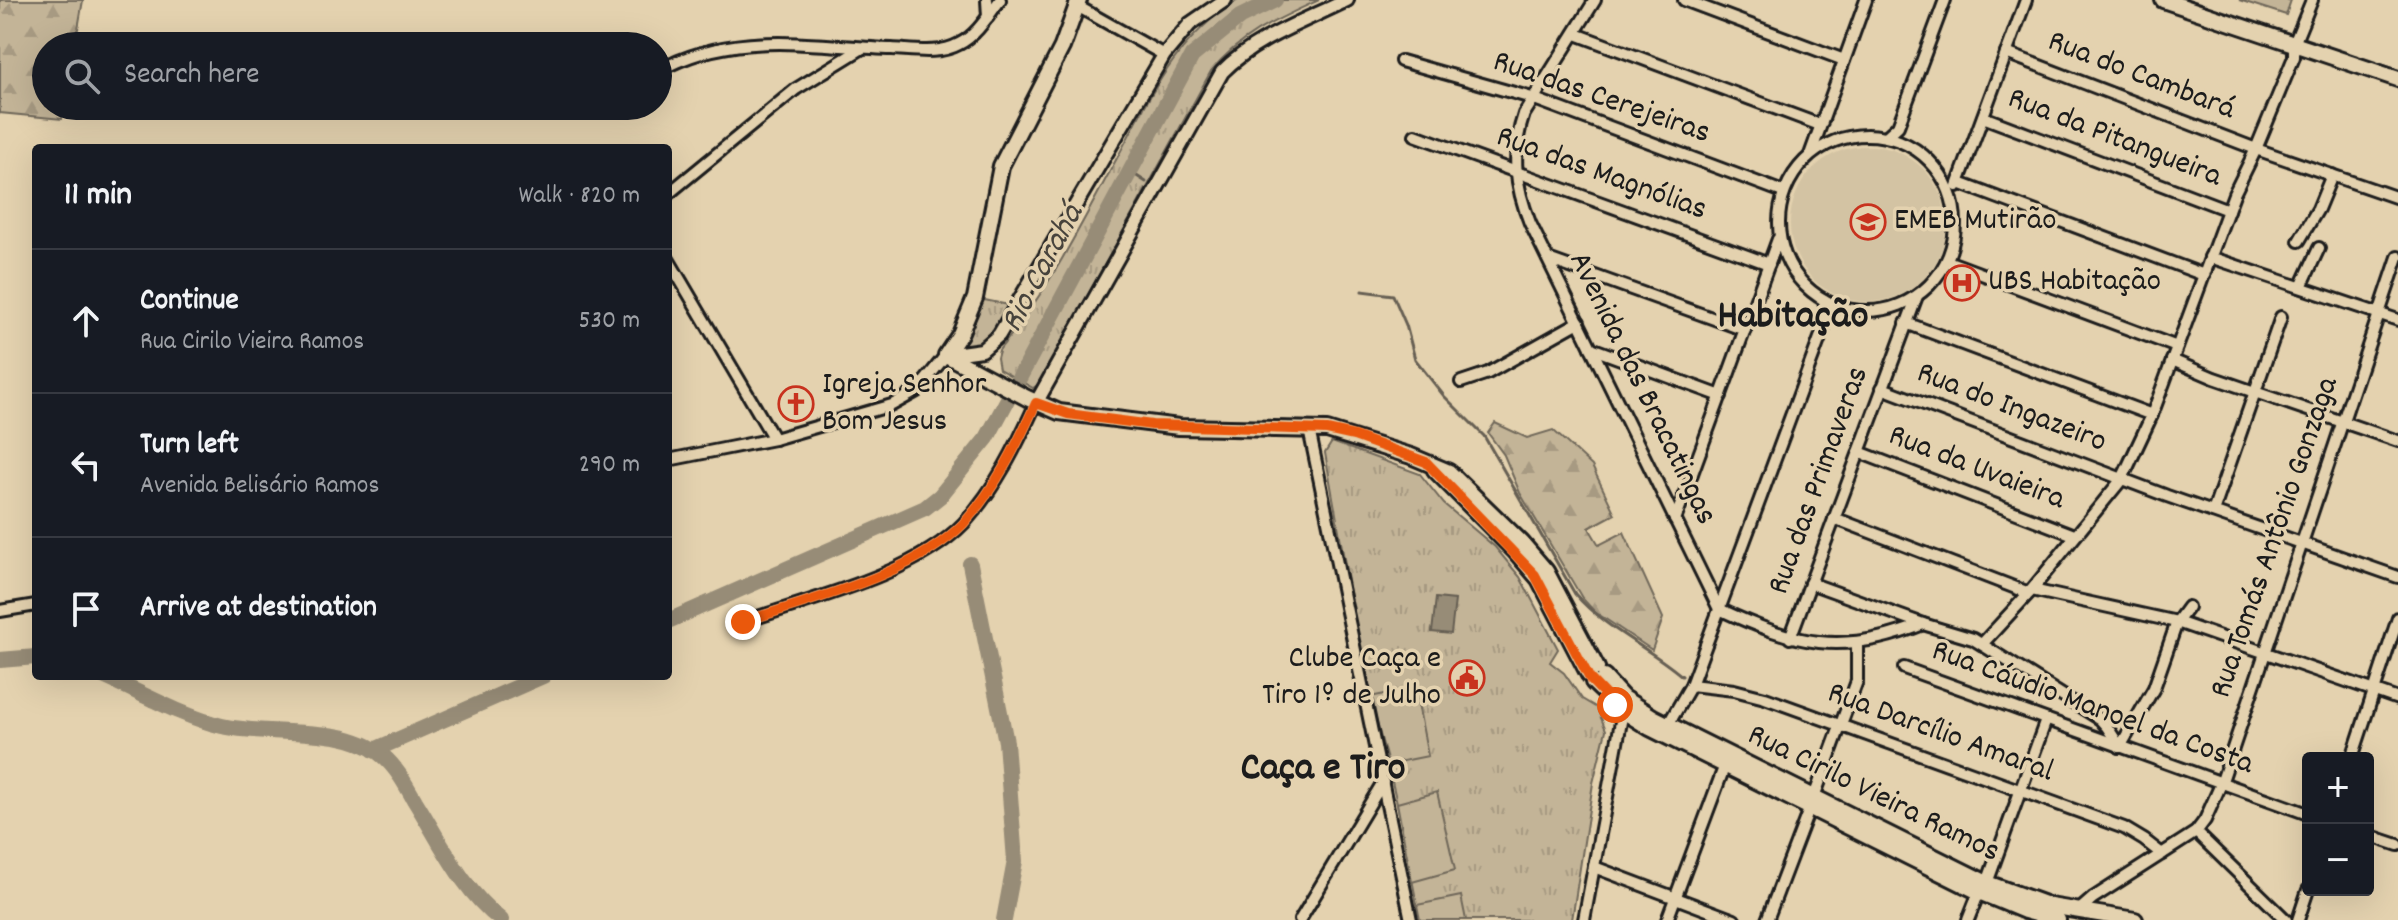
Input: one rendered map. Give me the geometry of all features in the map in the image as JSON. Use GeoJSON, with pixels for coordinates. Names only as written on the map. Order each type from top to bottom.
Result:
{"type":"FeatureCollection","features":[{"type":"Feature","properties":{"kind":"main road"},"geometry":{"type":"LineString","coordinates":[[2163,0],[2398,79]]}},
{"type":"Feature","properties":{"kind":"main road"},"geometry":{"type":"LineString","coordinates":[[946,355],[960,334],[975,298],[1001,166],[1062,47],[1078,3]]}},
{"type":"Feature","properties":{"kind":"main road","name":"Rua Cirilo Vieira Ramos"},"geometry":{"type":"LineString","coordinates":[[946,355],[1032,401],[1068,414],[1152,425],[1309,429],[1354,436],[1426,462],[1535,575],[1596,676],[1623,711],[1812,802],[2025,911],[2058,920]]}},
{"type":"Feature","properties":{"kind":"main road","name":"Rua Cirilo Vieira Ramos"},"geometry":{"type":"LineString","coordinates":[[1596,676],[1665,729],[1725,765],[1812,802]]}},
{"type":"Feature","properties":{"kind":"main road","name":"Rua Cirilo Vieira Ramos"},"geometry":{"type":"LineString","coordinates":[[1983,888],[2077,912],[2135,920]]}},
{"type":"Feature","properties":{"kind":"street"},"geometry":{"type":"LineString","coordinates":[[987,0],[988,17]]}},
{"type":"Feature","properties":{"kind":"street"},"geometry":{"type":"LineString","coordinates":[[672,64],[700,51],[767,42],[936,51],[971,36],[1000,0]]}},
{"type":"Feature","properties":{"kind":"street"},"geometry":{"type":"LineString","coordinates":[[672,459],[774,439],[892,405],[917,391],[946,355],[982,350],[999,335],[1164,55],[1190,24],[1225,0]]}},
{"type":"Feature","properties":{"kind":"street"},"geometry":{"type":"LineString","coordinates":[[743,622],[883,573],[924,553],[962,525],[994,484],[1016,446],[1032,401],[1222,72],[1236,58],[1254,47],[1347,0]]}},
{"type":"Feature","properties":{"kind":"street","name":"Avenida das Bracatingas"},"geometry":{"type":"LineString","coordinates":[[1595,0],[1576,34],[1532,98],[1518,132],[1515,172],[1524,206],[1548,259],[1719,609]]}},
{"type":"Feature","properties":{"kind":"street"},"geometry":{"type":"LineString","coordinates":[[1684,0],[1844,60]]}},
{"type":"Feature","properties":{"kind":"street"},"geometry":{"type":"LineString","coordinates":[[1810,155],[1866,0]]}},
{"type":"Feature","properties":{"kind":"street"},"geometry":{"type":"LineString","coordinates":[[1887,136],[1898,126],[1945,0]]}},
{"type":"Feature","properties":{"kind":"street"},"geometry":{"type":"LineString","coordinates":[[1953,199],[2026,0]]}},
{"type":"Feature","properties":{"kind":"street"},"geometry":{"type":"LineString","coordinates":[[1982,644],[2031,592],[2122,479],[2152,415],[2228,210],[2294,57],[2294,44],[2312,0]]}},
{"type":"Feature","properties":{"kind":"street"},"geometry":{"type":"LineString","coordinates":[[1078,3],[1164,55]]}},
{"type":"Feature","properties":{"kind":"street"},"geometry":{"type":"LineString","coordinates":[[1576,34],[1820,125]]}},
{"type":"Feature","properties":{"kind":"street"},"geometry":{"type":"LineString","coordinates":[[672,191],[807,82],[862,48]]}},
{"type":"Feature","properties":{"kind":"street","name":"Rua do Cambará"},"geometry":{"type":"LineString","coordinates":[[2006,53],[2256,149],[2398,198]]}},
{"type":"Feature","properties":{"kind":"street","name":"Rua das Cerejeiras"},"geometry":{"type":"LineString","coordinates":[[1401,61],[1532,98],[1783,192]]}},
{"type":"Feature","properties":{"kind":"street","name":"Rua da Pitangueira"},"geometry":{"type":"LineString","coordinates":[[1983,117],[2228,210]]}},
{"type":"Feature","properties":{"kind":"street"},"geometry":{"type":"LineString","coordinates":[[1898,126],[1901,141]]}},
{"type":"Feature","properties":{"kind":"street"},"geometry":{"type":"LineString","coordinates":[[1871,134],[1887,136],[1901,141],[1928,159],[1943,177],[1953,199],[1955,231],[1947,261],[1934,281],[1917,296],[1893,308],[1867,311],[1841,307],[1824,300],[1799,280],[1783,253],[1779,237],[1779,206],[1794,171],[1810,155],[1838,139],[1871,134]]}},
{"type":"Feature","properties":{"kind":"street","name":"Rua das Magnólias"},"geometry":{"type":"LineString","coordinates":[[1415,135],[1769,264]]}},
{"type":"Feature","properties":{"kind":"street"},"geometry":{"type":"LineString","coordinates":[[2299,241],[2318,209],[2332,175]]}},
{"type":"Feature","properties":{"kind":"street"},"geometry":{"type":"LineString","coordinates":[[1959,183],[2204,275]]}},
{"type":"Feature","properties":{"kind":"street"},"geometry":{"type":"LineString","coordinates":[[1675,520],[1779,237]]}},
{"type":"Feature","properties":{"kind":"street"},"geometry":{"type":"LineString","coordinates":[[2301,287],[2319,248]]}},
{"type":"Feature","properties":{"kind":"street"},"geometry":{"type":"LineString","coordinates":[[2210,257],[2398,320]]}},
{"type":"Feature","properties":{"kind":"street","name":"Rua Tomás Antônio Gonzaga"},"geometry":{"type":"LineString","coordinates":[[2196,832],[2205,820],[2221,784],[2398,257]]}},
{"type":"Feature","properties":{"kind":"street"},"geometry":{"type":"LineString","coordinates":[[1548,259],[1745,330]]}},
{"type":"Feature","properties":{"kind":"street"},"geometry":{"type":"LineString","coordinates":[[1947,261],[2177,347]]}},
{"type":"Feature","properties":{"kind":"street"},"geometry":{"type":"LineString","coordinates":[[672,266],[774,439]]}},
{"type":"Feature","properties":{"kind":"street","name":"Rua das Primaveras"},"geometry":{"type":"LineString","coordinates":[[1790,638],[1917,296]]}},
{"type":"Feature","properties":{"kind":"street"},"geometry":{"type":"LineString","coordinates":[[1824,300],[1827,319]]}},
{"type":"Feature","properties":{"kind":"street"},"geometry":{"type":"LineString","coordinates":[[1665,729],[1691,685],[1827,319],[1841,307]]}},
{"type":"Feature","properties":{"kind":"street"},"geometry":{"type":"LineString","coordinates":[[2213,512],[2281,317]]}},
{"type":"Feature","properties":{"kind":"street"},"geometry":{"type":"LineString","coordinates":[[1461,382],[1488,373],[1579,322]]}},
{"type":"Feature","properties":{"kind":"street"},"geometry":{"type":"LineString","coordinates":[[1906,323],[2152,415]]}},
{"type":"Feature","properties":{"kind":"street"},"geometry":{"type":"LineString","coordinates":[[1591,348],[1721,396]]}},
{"type":"Feature","properties":{"kind":"street"},"geometry":{"type":"LineString","coordinates":[[2172,360],[2398,441]]}},
{"type":"Feature","properties":{"kind":"street","name":"Rua do Ingazeiro"},"geometry":{"type":"LineString","coordinates":[[1882,388],[2122,479],[2398,577]]}},
{"type":"Feature","properties":{"kind":"street"},"geometry":{"type":"LineString","coordinates":[[1309,429],[1411,920]]}},
{"type":"Feature","properties":{"kind":"street","name":"Rua da Uvaieira"},"geometry":{"type":"LineString","coordinates":[[1859,452],[2074,535]]}},
{"type":"Feature","properties":{"kind":"street"},"geometry":{"type":"LineString","coordinates":[[1834,518],[2031,592],[2177,622],[2398,699]]}},
{"type":"Feature","properties":{"kind":"street"},"geometry":{"type":"LineString","coordinates":[[1810,583],[1923,624],[1965,635],[2100,719],[2120,747],[2158,680],[2177,622],[2188,607]]}},
{"type":"Feature","properties":{"kind":"street"},"geometry":{"type":"LineString","coordinates":[[0,611],[32,606]]}},
{"type":"Feature","properties":{"kind":"street"},"geometry":{"type":"LineString","coordinates":[[1719,609],[1790,638],[1831,643],[1857,644],[1891,637],[1923,624]]}},
{"type":"Feature","properties":{"kind":"street"},"geometry":{"type":"LineString","coordinates":[[2354,752],[2398,618]]}},
{"type":"Feature","properties":{"kind":"street"},"geometry":{"type":"LineString","coordinates":[[1767,920],[1857,681],[1857,644]]}},
{"type":"Feature","properties":{"kind":"street","name":"Rua Cáudio Manoel da Costa"},"geometry":{"type":"LineString","coordinates":[[1904,668],[2302,812]]}},
{"type":"Feature","properties":{"kind":"street","name":"Rua Darcílio Amaral"},"geometry":{"type":"LineString","coordinates":[[1691,685],[1749,693],[1841,725],[2124,828],[2162,854]]}},
{"type":"Feature","properties":{"kind":"street"},"geometry":{"type":"LineString","coordinates":[[1584,920],[1623,711]]}},
{"type":"Feature","properties":{"kind":"street"},"geometry":{"type":"LineString","coordinates":[[1968,920],[2046,720]]}},
{"type":"Feature","properties":{"kind":"street"},"geometry":{"type":"LineString","coordinates":[[1667,920],[1725,765]]}},
{"type":"Feature","properties":{"kind":"street"},"geometry":{"type":"LineString","coordinates":[[1300,920],[1383,782]]}},
{"type":"Feature","properties":{"kind":"street"},"geometry":{"type":"LineString","coordinates":[[2077,912],[2093,898],[2196,832],[2286,920]]}},
{"type":"Feature","properties":{"kind":"street"},"geometry":{"type":"LineString","coordinates":[[2374,837],[2398,845]]}},
{"type":"Feature","properties":{"kind":"street"},"geometry":{"type":"LineString","coordinates":[[1594,867],[1734,920]]}},
{"type":"Feature","properties":{"kind":"street"},"geometry":{"type":"LineString","coordinates":[[2298,920],[2306,896]]}},
{"type":"Feature","properties":{"kind":"shaded area","name":"EMEB Mutirão"},"geometry":{"type":"Polygon","coordinates":[[[1868,146],[1898,152],[1923,169],[1940,194],[1946,224],[1940,254],[1923,279],[1898,296],[1868,302],[1838,296],[1813,279],[1796,254],[1790,224],[1796,194],[1813,169],[1838,152],[1868,146]]]}},
{"type":"Feature","properties":{"kind":"shaded area"},"geometry":{"type":"Polygon","coordinates":[[[1436,598],[1455,600],[1451,634],[1432,632],[1436,598]]]}},
{"type":"Feature","properties":{"kind":"green space"},"geometry":{"type":"Polygon","coordinates":[[[0,0],[83,0],[77,32],[32,32],[32,116],[0,113],[0,0]]]}},
{"type":"Feature","properties":{"kind":"green space"},"geometry":{"type":"Polygon","coordinates":[[[1238,0],[1319,0],[1274,21],[1247,38],[1211,71],[1039,384],[1033,388],[999,369],[999,350],[1033,305],[1063,257],[1167,70],[1197,32],[1238,0]]]}},
{"type":"Feature","properties":{"kind":"green space"},"geometry":{"type":"Polygon","coordinates":[[[2239,0],[2291,0],[2286,15],[2239,0]]]}},
{"type":"Feature","properties":{"kind":"green space"},"geometry":{"type":"Polygon","coordinates":[[[975,298],[1018,307],[990,344],[946,355],[975,298]]]}},
{"type":"Feature","properties":{"kind":"green space"},"geometry":{"type":"Polygon","coordinates":[[[1495,423],[1527,438],[1553,430],[1592,466],[1615,514],[1589,528],[1599,545],[1624,532],[1663,618],[1652,650],[1595,612],[1582,598],[1520,493],[1504,455],[1488,433],[1495,423]]]}},
{"type":"Feature","properties":{"kind":"green space","name":"Clube Caça e Tiro 1º de Julho"},"geometry":{"type":"Polygon","coordinates":[[[1332,442],[1420,474],[1444,504],[1495,547],[1520,577],[1558,649],[1550,662],[1564,673],[1582,699],[1597,708],[1606,730],[1593,783],[1572,920],[1420,920],[1397,803],[1359,642],[1325,453],[1332,442]]]}},
{"type":"Feature","properties":{"kind":"green space"},"geometry":{"type":"Polygon","coordinates":[[[1415,688],[1428,756],[1388,764],[1370,697],[1415,688]]]}},
{"type":"Feature","properties":{"kind":"green space"},"geometry":{"type":"Polygon","coordinates":[[[1437,792],[1455,870],[1412,882],[1397,803],[1437,792]]]}},
{"type":"Feature","properties":{"kind":"green space"},"geometry":{"type":"Polygon","coordinates":[[[1461,896],[1466,920],[1420,920],[1417,905],[1461,896]]]}},
{"type":"Feature","properties":{"kind":"waterway","name":"Rio Carahá"},"geometry":{"type":"LineString","coordinates":[[672,619],[925,508],[940,496],[987,438],[1192,56],[1240,17],[1275,0]]}},
{"type":"Feature","properties":{"kind":"waterway"},"geometry":{"type":"LineString","coordinates":[[1129,171],[1146,182]]}},
{"type":"Feature","properties":{"kind":"waterway"},"geometry":{"type":"LineString","coordinates":[[1362,291],[1393,295],[1406,325],[1415,359],[1444,396],[1484,436],[1575,594],[1599,617],[1682,676]]}},
{"type":"Feature","properties":{"kind":"waterway"},"geometry":{"type":"LineString","coordinates":[[970,564],[1006,742],[1015,861],[1004,920]]}},
{"type":"Feature","properties":{"kind":"waterway"},"geometry":{"type":"LineString","coordinates":[[0,660],[32,657]]}},
{"type":"Feature","properties":{"kind":"waterway"},"geometry":{"type":"LineString","coordinates":[[112,680],[177,710],[222,726],[327,735],[367,746],[383,756],[397,771],[463,880],[501,920]]}},
{"type":"Feature","properties":{"kind":"waterway","name":"Rio Carahá"},"geometry":{"type":"LineString","coordinates":[[374,750],[534,680]]}},
{"type":"Feature","properties":{"kind":"place","name":"EMEB Mutirão"},"geometry":{"type":"Point","coordinates":[1868,222]}},
{"type":"Feature","properties":{"kind":"place","name":"UBS Habitação"},"geometry":{"type":"Point","coordinates":[1962,283]}},
{"type":"Feature","properties":{"kind":"place","name":"Igreja Senhor Bom Jesus"},"geometry":{"type":"Point","coordinates":[796,404]}},
{"type":"Feature","properties":{"kind":"place","name":"Clube Caça e Tiro 1º de Julho"},"geometry":{"type":"Point","coordinates":[1467,678]}},
{"type":"Feature","properties":{"kind":"district","name":"Habitação"},"geometry":{"type":"Point","coordinates":[1793,318]}},
{"type":"Feature","properties":{"kind":"district","name":"Caça e Tiro"},"geometry":{"type":"Point","coordinates":[1323,770]}},
{"type":"Feature","properties":{"kind":"route"},"geometry":{"type":"LineString","coordinates":[[743,622],[864,581],[924,553],[942,541],[962,525],[994,484],[1036,403],[1068,414],[1152,425],[1327,430],[1354,436],[1426,462],[1535,575],[1590,679],[1615,705]]}}]}
